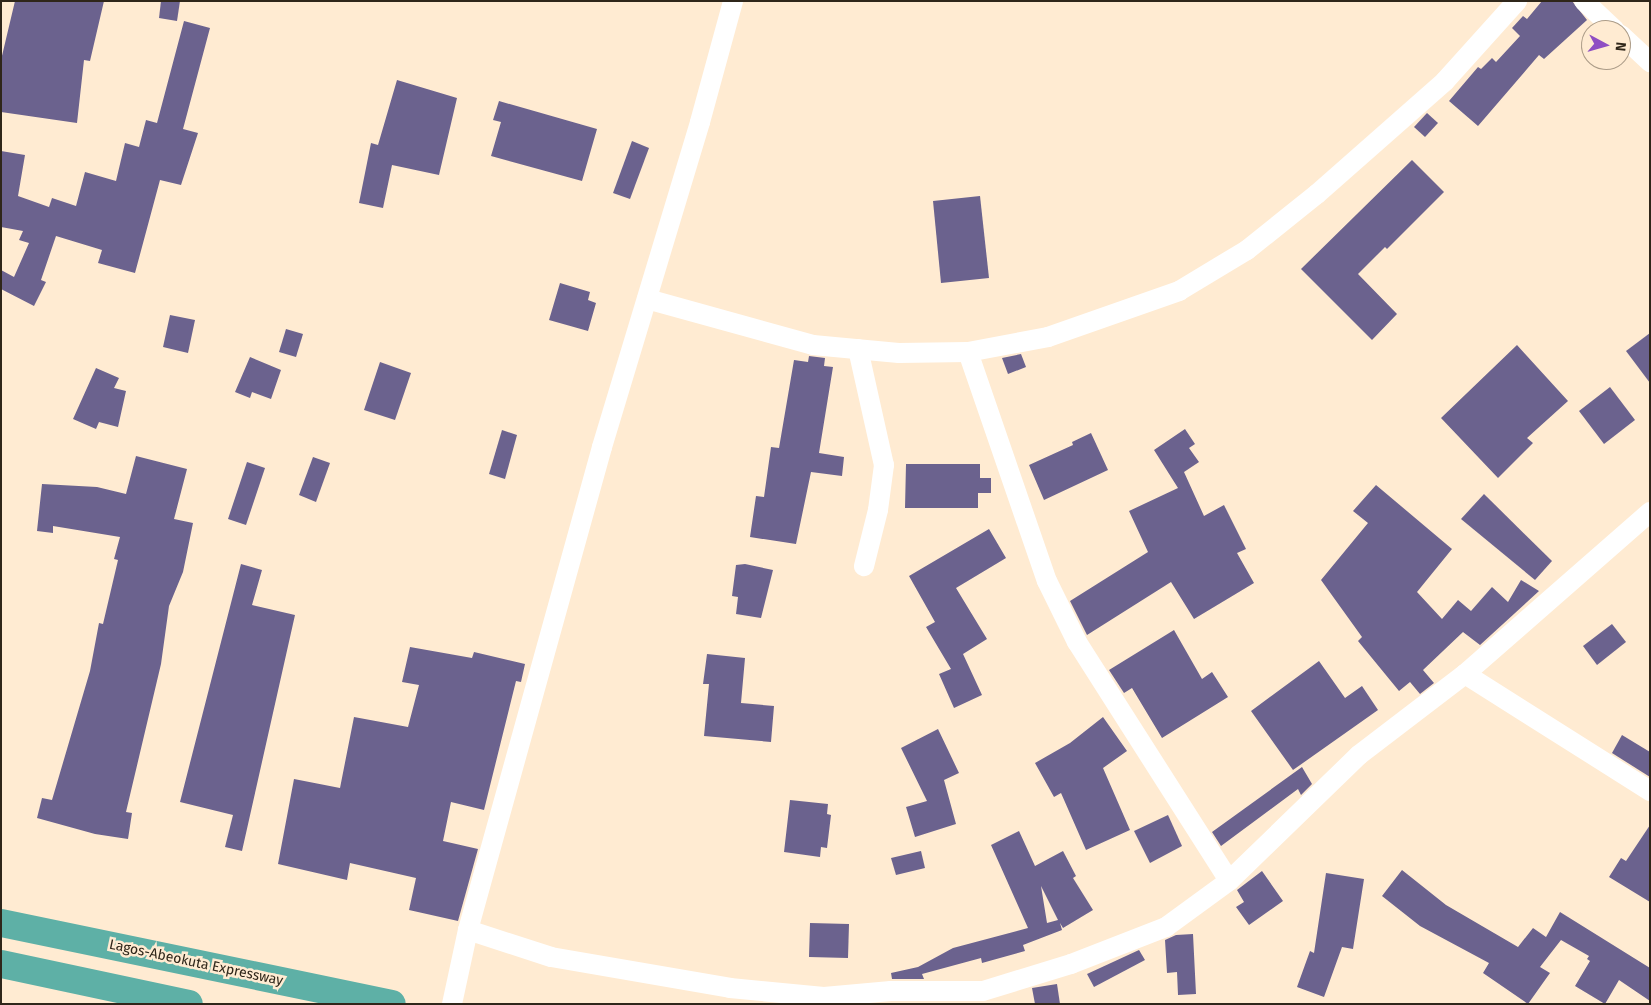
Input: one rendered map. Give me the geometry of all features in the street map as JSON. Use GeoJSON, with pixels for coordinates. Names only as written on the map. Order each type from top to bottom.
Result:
{"type":"FeatureCollection","features":[{"type":"Feature","properties":{"kind":"highway","name":"Lagos-Abeokuta Expressway"},"geometry":{"type":"LineString","coordinates":[[1,923],[392,1004]]}},
{"type":"Feature","properties":{"kind":"highway"},"geometry":{"type":"LineString","coordinates":[[1,964],[189,1004]]}},
{"type":"Feature","properties":{"kind":"street"},"geometry":{"type":"LineString","coordinates":[[452,1004],[468,930],[602,447],[733,1]]}},
{"type":"Feature","properties":{"kind":"street"},"geometry":{"type":"LineString","coordinates":[[647,299],[813,345],[858,349],[968,352],[1048,337],[1179,291],[1247,250],[1317,194],[1445,81],[1517,1]]}},
{"type":"Feature","properties":{"kind":"street"},"geometry":{"type":"LineString","coordinates":[[1584,1],[1604,20]]}},
{"type":"Feature","properties":{"kind":"street"},"geometry":{"type":"LineString","coordinates":[[1631,44],[1650,62]]}},
{"type":"Feature","properties":{"kind":"street"},"geometry":{"type":"LineString","coordinates":[[858,349],[884,465],[878,510],[864,566]]}},
{"type":"Feature","properties":{"kind":"street"},"geometry":{"type":"LineString","coordinates":[[968,352],[1047,581],[1077,642],[1229,880]]}},
{"type":"Feature","properties":{"kind":"street"},"geometry":{"type":"LineString","coordinates":[[468,930],[551,957],[730,988],[824,997],[891,990],[983,991],[1071,964],[1166,927],[1229,880],[1360,755],[1465,674],[1650,512]]}},
{"type":"Feature","properties":{"kind":"street"},"geometry":{"type":"LineString","coordinates":[[1465,674],[1650,791]]}},
{"type":"Feature","properties":{"kind":"building"},"geometry":{"type":"Polygon","coordinates":[[[15,1],[104,1],[90,61],[84,60],[77,123],[1,112],[1,60],[15,1]]]}},
{"type":"Feature","properties":{"kind":"building"},"geometry":{"type":"Polygon","coordinates":[[[161,1],[180,1],[177,21],[159,18],[161,1]]]}},
{"type":"Feature","properties":{"kind":"building"},"geometry":{"type":"Polygon","coordinates":[[[1542,1],[1572,1],[1587,20],[1581,20],[1581,25],[1544,59],[1539,55],[1478,126],[1449,101],[1478,67],[1481,69],[1492,58],[1496,62],[1520,36],[1512,28],[1523,16],[1527,19],[1542,1]]]}},
{"type":"Feature","properties":{"kind":"building"},"geometry":{"type":"Polygon","coordinates":[[[184,21],[210,28],[183,129],[198,133],[181,185],[160,180],[135,273],[98,263],[102,250],[56,236],[41,280],[46,282],[34,306],[1,289],[1,270],[14,277],[29,243],[19,240],[23,231],[1,227],[1,151],[25,155],[18,196],[49,207],[52,198],[76,206],[85,172],[116,181],[125,143],[139,147],[146,120],[157,123],[184,21]]]}},
{"type":"Feature","properties":{"kind":"building"},"geometry":{"type":"Polygon","coordinates":[[[397,80],[457,98],[439,175],[392,165],[383,208],[359,203],[371,143],[378,145],[397,80]]]}},
{"type":"Feature","properties":{"kind":"building"},"geometry":{"type":"Polygon","coordinates":[[[499,101],[597,129],[582,181],[491,156],[501,122],[493,120],[499,101]]]}},
{"type":"Feature","properties":{"kind":"building"},"geometry":{"type":"Polygon","coordinates":[[[1427,113],[1438,123],[1425,137],[1414,127],[1427,113]]]}},
{"type":"Feature","properties":{"kind":"building"},"geometry":{"type":"Polygon","coordinates":[[[632,141],[649,148],[630,199],[613,193],[632,141]]]}},
{"type":"Feature","properties":{"kind":"building"},"geometry":{"type":"Polygon","coordinates":[[[1412,160],[1444,192],[1387,249],[1385,247],[1358,274],[1397,314],[1372,340],[1301,269],[1412,160]]]}},
{"type":"Feature","properties":{"kind":"building"},"geometry":{"type":"Polygon","coordinates":[[[980,196],[989,278],[941,283],[933,201],[980,196]]]}},
{"type":"Feature","properties":{"kind":"building"},"geometry":{"type":"Polygon","coordinates":[[[560,283],[590,292],[588,300],[596,303],[588,331],[549,320],[560,283]]]}},
{"type":"Feature","properties":{"kind":"building"},"geometry":{"type":"Polygon","coordinates":[[[170,315],[195,320],[188,353],[163,347],[170,315]]]}},
{"type":"Feature","properties":{"kind":"building"},"geometry":{"type":"Polygon","coordinates":[[[286,329],[303,334],[296,357],[279,352],[286,329]]]}},
{"type":"Feature","properties":{"kind":"building"},"geometry":{"type":"Polygon","coordinates":[[[1650,333],[1650,383],[1626,351],[1650,333]]]}},
{"type":"Feature","properties":{"kind":"building"},"geometry":{"type":"Polygon","coordinates":[[[1517,345],[1568,401],[1527,438],[1533,443],[1498,478],[1441,418],[1517,345]]]}},
{"type":"Feature","properties":{"kind":"building"},"geometry":{"type":"Polygon","coordinates":[[[1021,354],[1026,367],[1008,374],[1002,358],[1021,354]]]}},
{"type":"Feature","properties":{"kind":"building"},"geometry":{"type":"Polygon","coordinates":[[[809,356],[825,358],[824,366],[833,367],[819,453],[844,457],[842,476],[811,472],[796,544],[750,537],[756,496],[764,497],[771,447],[779,448],[794,360],[808,362],[809,356]]]}},
{"type":"Feature","properties":{"kind":"building"},"geometry":{"type":"Polygon","coordinates":[[[250,357],[281,370],[271,399],[252,392],[250,398],[235,392],[250,357]]]}},
{"type":"Feature","properties":{"kind":"building"},"geometry":{"type":"Polygon","coordinates":[[[380,362],[411,373],[395,420],[364,410],[380,362]]]}},
{"type":"Feature","properties":{"kind":"building"},"geometry":{"type":"Polygon","coordinates":[[[96,368],[119,378],[114,388],[126,391],[118,427],[99,422],[96,429],[73,419],[96,368]]]}},
{"type":"Feature","properties":{"kind":"building"},"geometry":{"type":"Polygon","coordinates":[[[1610,387],[1635,420],[1604,444],[1579,411],[1610,387]]]}},
{"type":"Feature","properties":{"kind":"building"},"geometry":{"type":"Polygon","coordinates":[[[1185,429],[1195,444],[1189,448],[1199,462],[1184,472],[1204,516],[1224,505],[1246,549],[1237,553],[1254,583],[1194,619],[1171,582],[1087,635],[1070,601],[1148,552],[1129,511],[1178,488],[1154,450],[1185,429]]]}},
{"type":"Feature","properties":{"kind":"building"},"geometry":{"type":"Polygon","coordinates":[[[502,430],[517,435],[505,479],[489,474],[502,430]]]}},
{"type":"Feature","properties":{"kind":"building"},"geometry":{"type":"Polygon","coordinates":[[[1091,433],[1108,470],[1044,500],[1029,465],[1073,445],[1072,442],[1091,433]]]}},
{"type":"Feature","properties":{"kind":"building"},"geometry":{"type":"Polygon","coordinates":[[[136,456],[187,469],[174,519],[193,523],[183,572],[169,606],[161,664],[126,812],[132,813],[128,839],[95,834],[37,818],[42,798],[52,800],[90,671],[99,623],[103,624],[118,560],[114,559],[120,537],[53,526],[53,533],[37,531],[42,484],[97,487],[126,494],[136,456]]]}},
{"type":"Feature","properties":{"kind":"building"},"geometry":{"type":"Polygon","coordinates":[[[313,457],[330,463],[316,502],[299,495],[313,457]]]}},
{"type":"Feature","properties":{"kind":"building"},"geometry":{"type":"Polygon","coordinates":[[[247,462],[265,468],[246,525],[228,519],[247,462]]]}},
{"type":"Feature","properties":{"kind":"building"},"geometry":{"type":"Polygon","coordinates":[[[906,464],[980,464],[980,478],[991,478],[991,493],[978,493],[978,508],[905,508],[906,464]]]}},
{"type":"Feature","properties":{"kind":"building"},"geometry":{"type":"Polygon","coordinates":[[[1376,485],[1452,549],[1417,592],[1442,619],[1458,600],[1471,611],[1492,587],[1508,602],[1521,580],[1539,591],[1480,645],[1463,632],[1423,670],[1434,683],[1420,694],[1410,682],[1399,691],[1358,641],[1362,637],[1321,580],[1368,523],[1353,511],[1376,485]]]}},
{"type":"Feature","properties":{"kind":"building"},"geometry":{"type":"Polygon","coordinates":[[[1484,494],[1552,561],[1535,580],[1461,519],[1484,494]]]}},
{"type":"Feature","properties":{"kind":"building"},"geometry":{"type":"Polygon","coordinates":[[[989,529],[1006,558],[956,588],[987,639],[963,654],[982,695],[954,708],[939,674],[951,669],[926,627],[935,622],[909,576],[989,529]]]}},
{"type":"Feature","properties":{"kind":"building"},"geometry":{"type":"Polygon","coordinates":[[[241,564],[262,570],[252,605],[295,615],[242,851],[225,847],[233,815],[180,802],[241,564]]]}},
{"type":"Feature","properties":{"kind":"building"},"geometry":{"type":"Polygon","coordinates":[[[745,564],[773,570],[761,618],[736,614],[738,597],[732,596],[736,565],[745,564]]]}},
{"type":"Feature","properties":{"kind":"building"},"geometry":{"type":"Polygon","coordinates":[[[1612,624],[1626,642],[1597,665],[1583,646],[1612,624]]]}},
{"type":"Feature","properties":{"kind":"building"},"geometry":{"type":"Polygon","coordinates":[[[1174,630],[1202,679],[1212,672],[1228,697],[1162,738],[1132,688],[1124,693],[1109,670],[1174,630]]]}},
{"type":"Feature","properties":{"kind":"building"},"geometry":{"type":"Polygon","coordinates":[[[410,647],[472,658],[474,652],[525,664],[521,682],[516,681],[484,810],[451,802],[443,841],[478,849],[458,921],[409,910],[416,878],[350,863],[347,880],[278,864],[294,779],[340,788],[354,717],[408,727],[419,685],[402,682],[410,647]]]}},
{"type":"Feature","properties":{"kind":"building"},"geometry":{"type":"Polygon","coordinates":[[[707,654],[745,658],[741,703],[774,706],[771,742],[704,736],[709,684],[703,684],[707,654]]]}},
{"type":"Feature","properties":{"kind":"building"},"geometry":{"type":"Polygon","coordinates":[[[1319,661],[1345,698],[1362,686],[1378,710],[1293,770],[1251,711],[1319,661]]]}},
{"type":"Feature","properties":{"kind":"building"},"geometry":{"type":"Polygon","coordinates":[[[1103,717],[1127,751],[1103,768],[1130,830],[1086,850],[1061,793],[1054,797],[1035,763],[1070,743],[1103,717]]]}},
{"type":"Feature","properties":{"kind":"building"},"geometry":{"type":"Polygon","coordinates":[[[938,729],[959,773],[944,780],[956,824],[915,837],[906,807],[927,801],[901,748],[938,729]]]}},
{"type":"Feature","properties":{"kind":"building"},"geometry":{"type":"Polygon","coordinates":[[[1622,735],[1650,752],[1650,777],[1612,753],[1622,735]]]}},
{"type":"Feature","properties":{"kind":"building"},"geometry":{"type":"Polygon","coordinates":[[[1302,767],[1312,784],[1301,795],[1298,789],[1221,846],[1212,832],[1302,767]]]}},
{"type":"Feature","properties":{"kind":"building"},"geometry":{"type":"Polygon","coordinates":[[[790,800],[828,804],[827,814],[831,815],[827,848],[821,847],[820,857],[784,852],[790,800]]]}},
{"type":"Feature","properties":{"kind":"building"},"geometry":{"type":"Polygon","coordinates":[[[1168,815],[1182,846],[1150,863],[1134,831],[1168,815]]]}},
{"type":"Feature","properties":{"kind":"building"},"geometry":{"type":"Polygon","coordinates":[[[1650,825],[1650,902],[1609,877],[1621,858],[1626,861],[1650,825]]]}},
{"type":"Feature","properties":{"kind":"building"},"geometry":{"type":"Polygon","coordinates":[[[1019,831],[1035,866],[1063,851],[1076,876],[1073,878],[1093,910],[1063,928],[1060,923],[1062,930],[1023,945],[1025,951],[982,963],[981,958],[922,974],[924,979],[892,979],[891,973],[918,967],[953,948],[1028,928],[991,845],[1019,831]],[[1041,886],[1047,923],[1058,920],[1041,886]]]}},
{"type":"Feature","properties":{"kind":"building"},"geometry":{"type":"Polygon","coordinates":[[[921,851],[925,868],[896,875],[891,858],[921,851]]]}},
{"type":"Feature","properties":{"kind":"building"},"geometry":{"type":"Polygon","coordinates":[[[1402,870],[1446,905],[1518,947],[1533,928],[1546,937],[1560,912],[1650,968],[1650,1001],[1619,980],[1605,1004],[1575,986],[1590,961],[1587,959],[1589,956],[1561,940],[1540,967],[1550,973],[1528,1004],[1483,973],[1489,963],[1420,926],[1382,896],[1402,870]]]}},
{"type":"Feature","properties":{"kind":"building"},"geometry":{"type":"Polygon","coordinates":[[[1262,871],[1283,901],[1249,925],[1236,907],[1244,902],[1237,890],[1262,871]]]}},
{"type":"Feature","properties":{"kind":"building"},"geometry":{"type":"Polygon","coordinates":[[[1326,873],[1364,879],[1353,949],[1342,947],[1324,997],[1297,987],[1310,951],[1314,953],[1326,873]]]}},
{"type":"Feature","properties":{"kind":"building"},"geometry":{"type":"Polygon","coordinates":[[[810,923],[849,924],[848,958],[809,957],[810,923]]]}},
{"type":"Feature","properties":{"kind":"building"},"geometry":{"type":"Polygon","coordinates":[[[1193,934],[1196,994],[1178,995],[1177,972],[1167,973],[1165,940],[1176,935],[1193,934]]]}},
{"type":"Feature","properties":{"kind":"building"},"geometry":{"type":"Polygon","coordinates":[[[1139,950],[1145,960],[1094,987],[1087,974],[1139,950]]]}},
{"type":"Feature","properties":{"kind":"building"},"geometry":{"type":"Polygon","coordinates":[[[1057,984],[1060,1004],[1035,1004],[1032,988],[1057,984]]]}}]}
